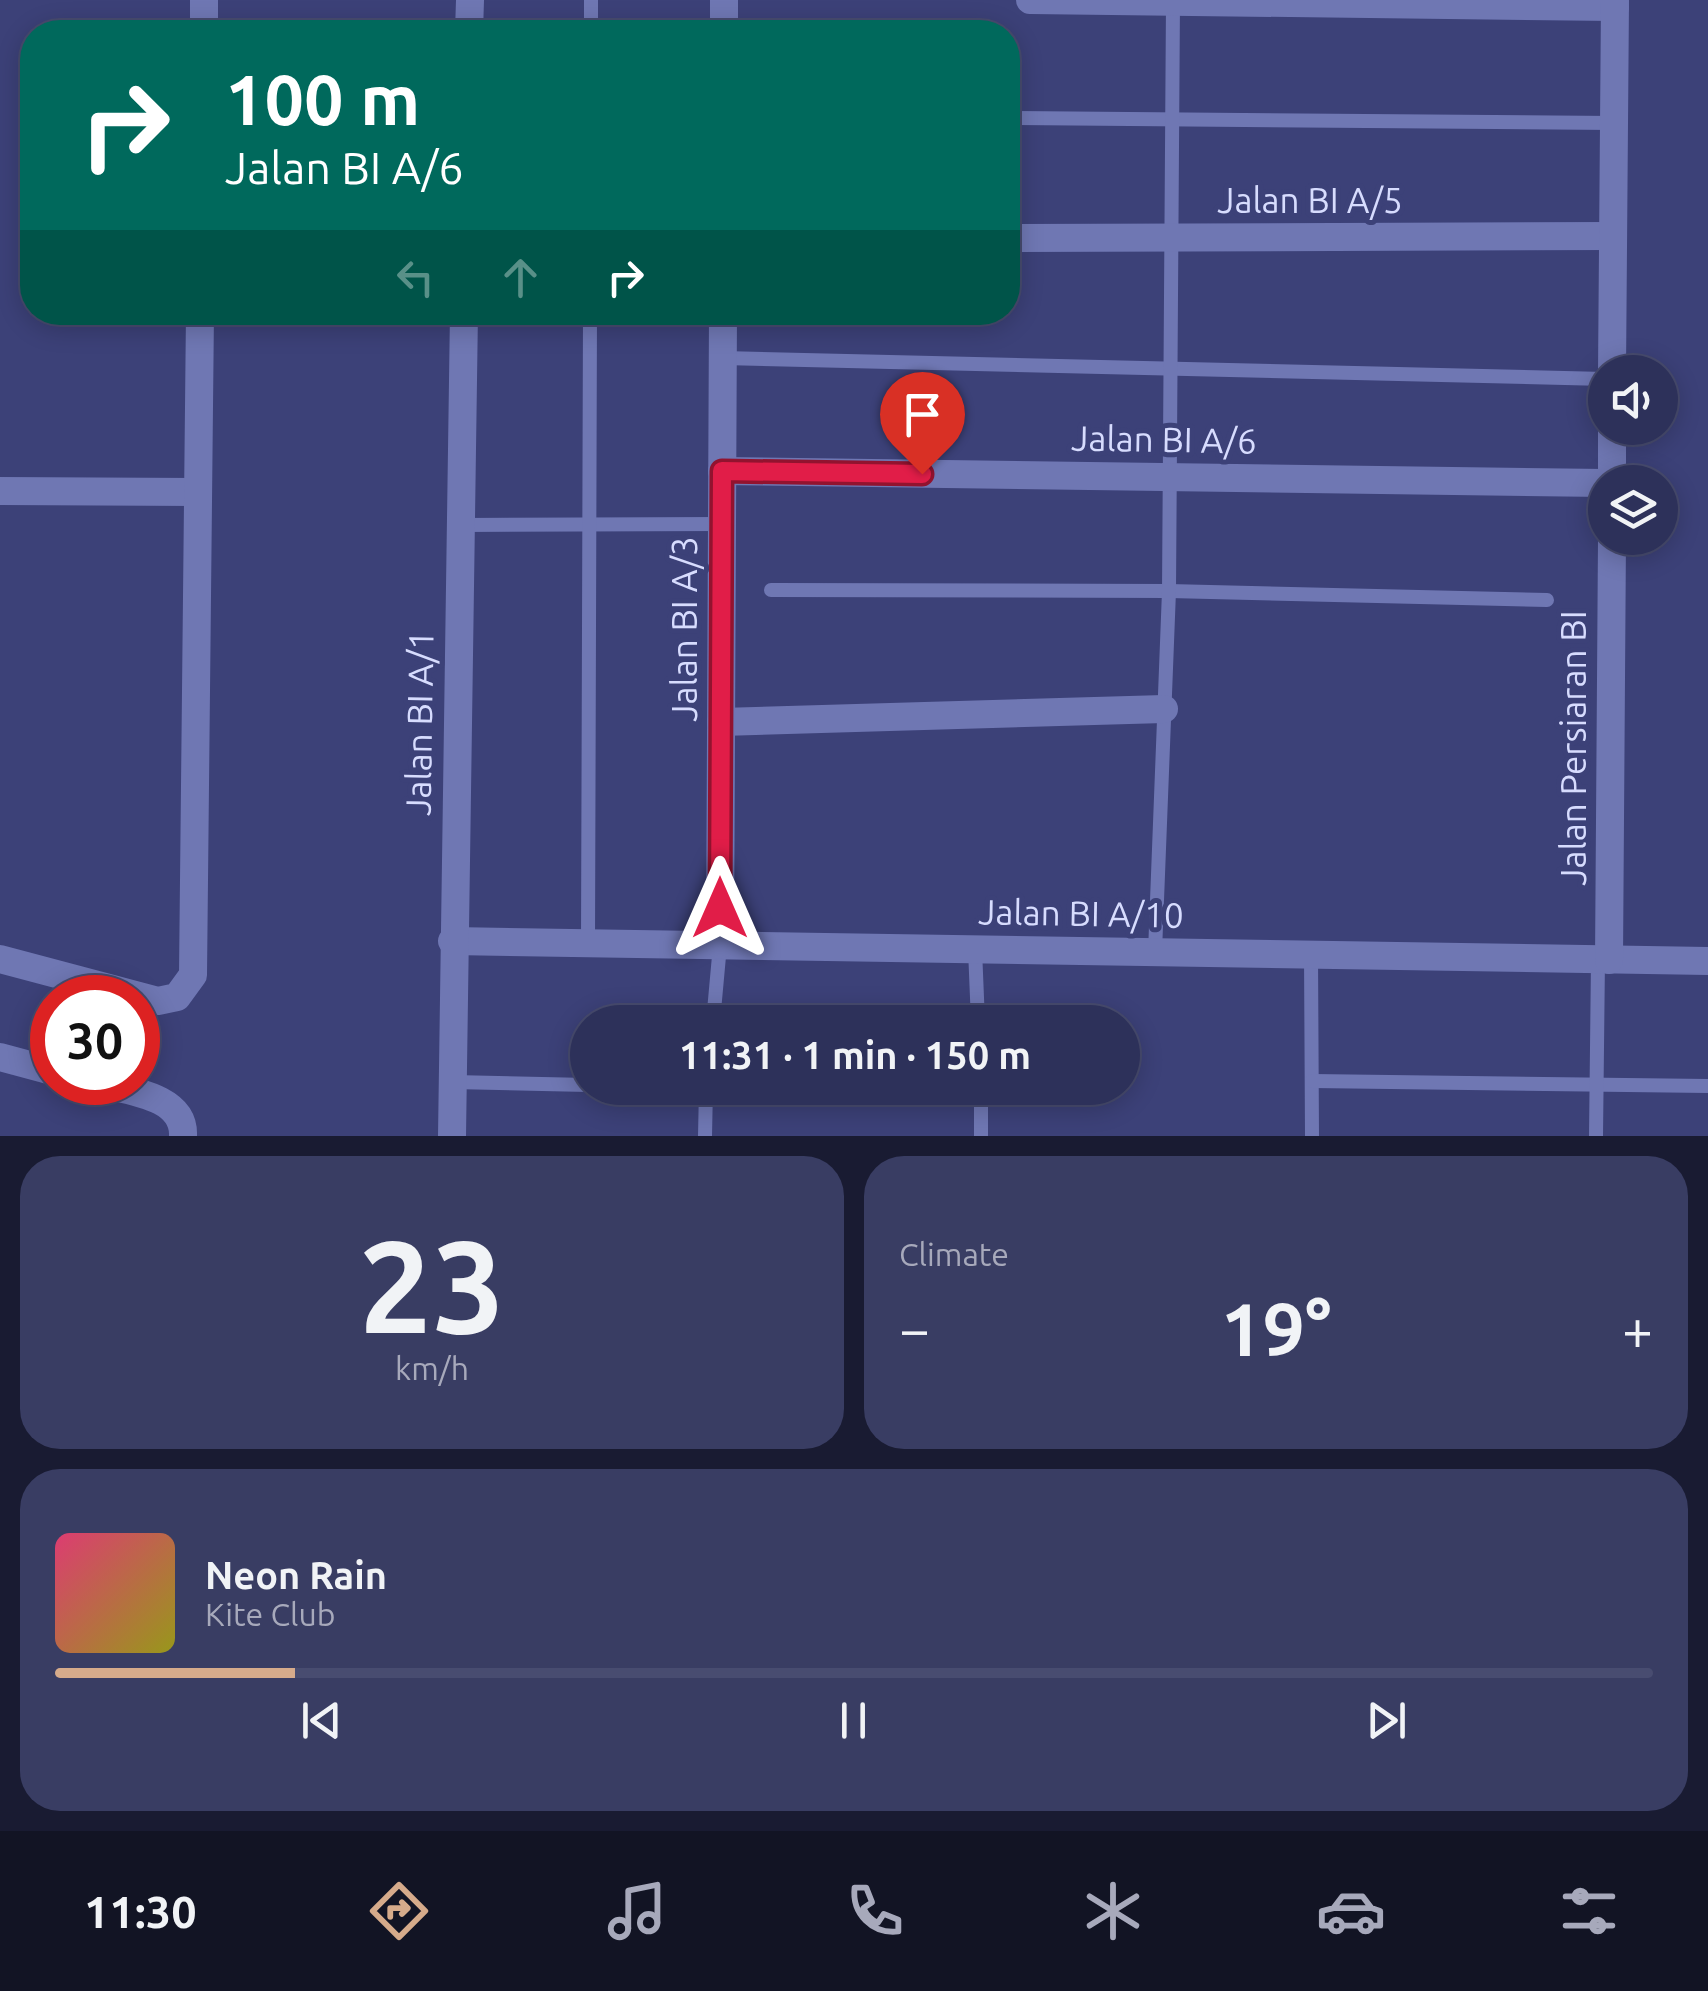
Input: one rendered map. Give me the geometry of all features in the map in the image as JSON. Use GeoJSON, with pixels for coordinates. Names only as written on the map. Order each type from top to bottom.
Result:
{"type":"FeatureCollection","features":[{"type":"Feature","properties":{"kind":"street"},"geometry":{"type":"LineString","coordinates":[[1030,0],[1615,4],[1612,355]]}},
{"type":"Feature","properties":{"kind":"street","name":"Jalan BI A/5"},"geometry":{"type":"LineString","coordinates":[[1020,238],[1613,236]]}},
{"type":"Feature","properties":{"kind":"street"},"geometry":{"type":"LineString","coordinates":[[0,959],[158,1001],[177,996],[193,975],[200,325]]}},
{"type":"Feature","properties":{"kind":"street","name":"Jalan BI A/1"},"geometry":{"type":"LineString","coordinates":[[452,1136],[464,325]]}},
{"type":"Feature","properties":{"kind":"street","name":"Jalan BI A/3"},"geometry":{"type":"LineString","coordinates":[[720,945],[723,325]]}},
{"type":"Feature","properties":{"kind":"street","name":"Jalan BI A/6"},"geometry":{"type":"LineString","coordinates":[[722,471],[1588,483]]}},
{"type":"Feature","properties":{"kind":"street"},"geometry":{"type":"LineString","coordinates":[[0,491],[197,492]]}},
{"type":"Feature","properties":{"kind":"street","name":"Jalan Persiaran BI"},"geometry":{"type":"LineString","coordinates":[[1604,959],[1612,555]]}},
{"type":"Feature","properties":{"kind":"street"},"geometry":{"type":"LineString","coordinates":[[721,722],[1164,708]]}},
{"type":"Feature","properties":{"kind":"street","name":"Jalan BI A/10"},"geometry":{"type":"LineString","coordinates":[[452,941],[1708,961]]}},
{"type":"Feature","properties":{"kind":"street"},"geometry":{"type":"LineString","coordinates":[[0,1057],[30,1065]]}},
{"type":"Feature","properties":{"kind":"street"},"geometry":{"type":"LineString","coordinates":[[160,1101],[177,1112],[183,1136]]}},
{"type":"Feature","properties":{"kind":"lane"},"geometry":{"type":"LineString","coordinates":[[1155,952],[1168,592],[1172,1]]}},
{"type":"Feature","properties":{"kind":"lane"},"geometry":{"type":"LineString","coordinates":[[1020,118],[1614,123]]}},
{"type":"Feature","properties":{"kind":"lane"},"geometry":{"type":"LineString","coordinates":[[588,943],[590,325]]}},
{"type":"Feature","properties":{"kind":"lane"},"geometry":{"type":"LineString","coordinates":[[722,358],[1588,379]]}},
{"type":"Feature","properties":{"kind":"lane"},"geometry":{"type":"LineString","coordinates":[[460,525],[722,524]]}},
{"type":"Feature","properties":{"kind":"lane"},"geometry":{"type":"LineString","coordinates":[[771,590],[1168,592],[1547,600]]}},
{"type":"Feature","properties":{"kind":"lane"},"geometry":{"type":"LineString","coordinates":[[715,1005],[720,945]]}},
{"type":"Feature","properties":{"kind":"lane"},"geometry":{"type":"LineString","coordinates":[[975,949],[977,1005]]}},
{"type":"Feature","properties":{"kind":"lane"},"geometry":{"type":"LineString","coordinates":[[1311,954],[1312,1136]]}},
{"type":"Feature","properties":{"kind":"lane"},"geometry":{"type":"LineString","coordinates":[[1596,1136],[1604,959]]}},
{"type":"Feature","properties":{"kind":"lane"},"geometry":{"type":"LineString","coordinates":[[1312,1081],[1708,1086]]}},
{"type":"Feature","properties":{"kind":"lane"},"geometry":{"type":"LineString","coordinates":[[452,1082],[570,1085]]}},
{"type":"Feature","properties":{"kind":"lane"},"geometry":{"type":"LineString","coordinates":[[704,1105],[705,1136]]}},
{"type":"Feature","properties":{"kind":"lane"},"geometry":{"type":"LineString","coordinates":[[980,1136],[981,1105]]}},
{"type":"Feature","properties":{"kind":"route"},"geometry":{"type":"LineString","coordinates":[[720,908],[722,471],[922,474]]}}]}
